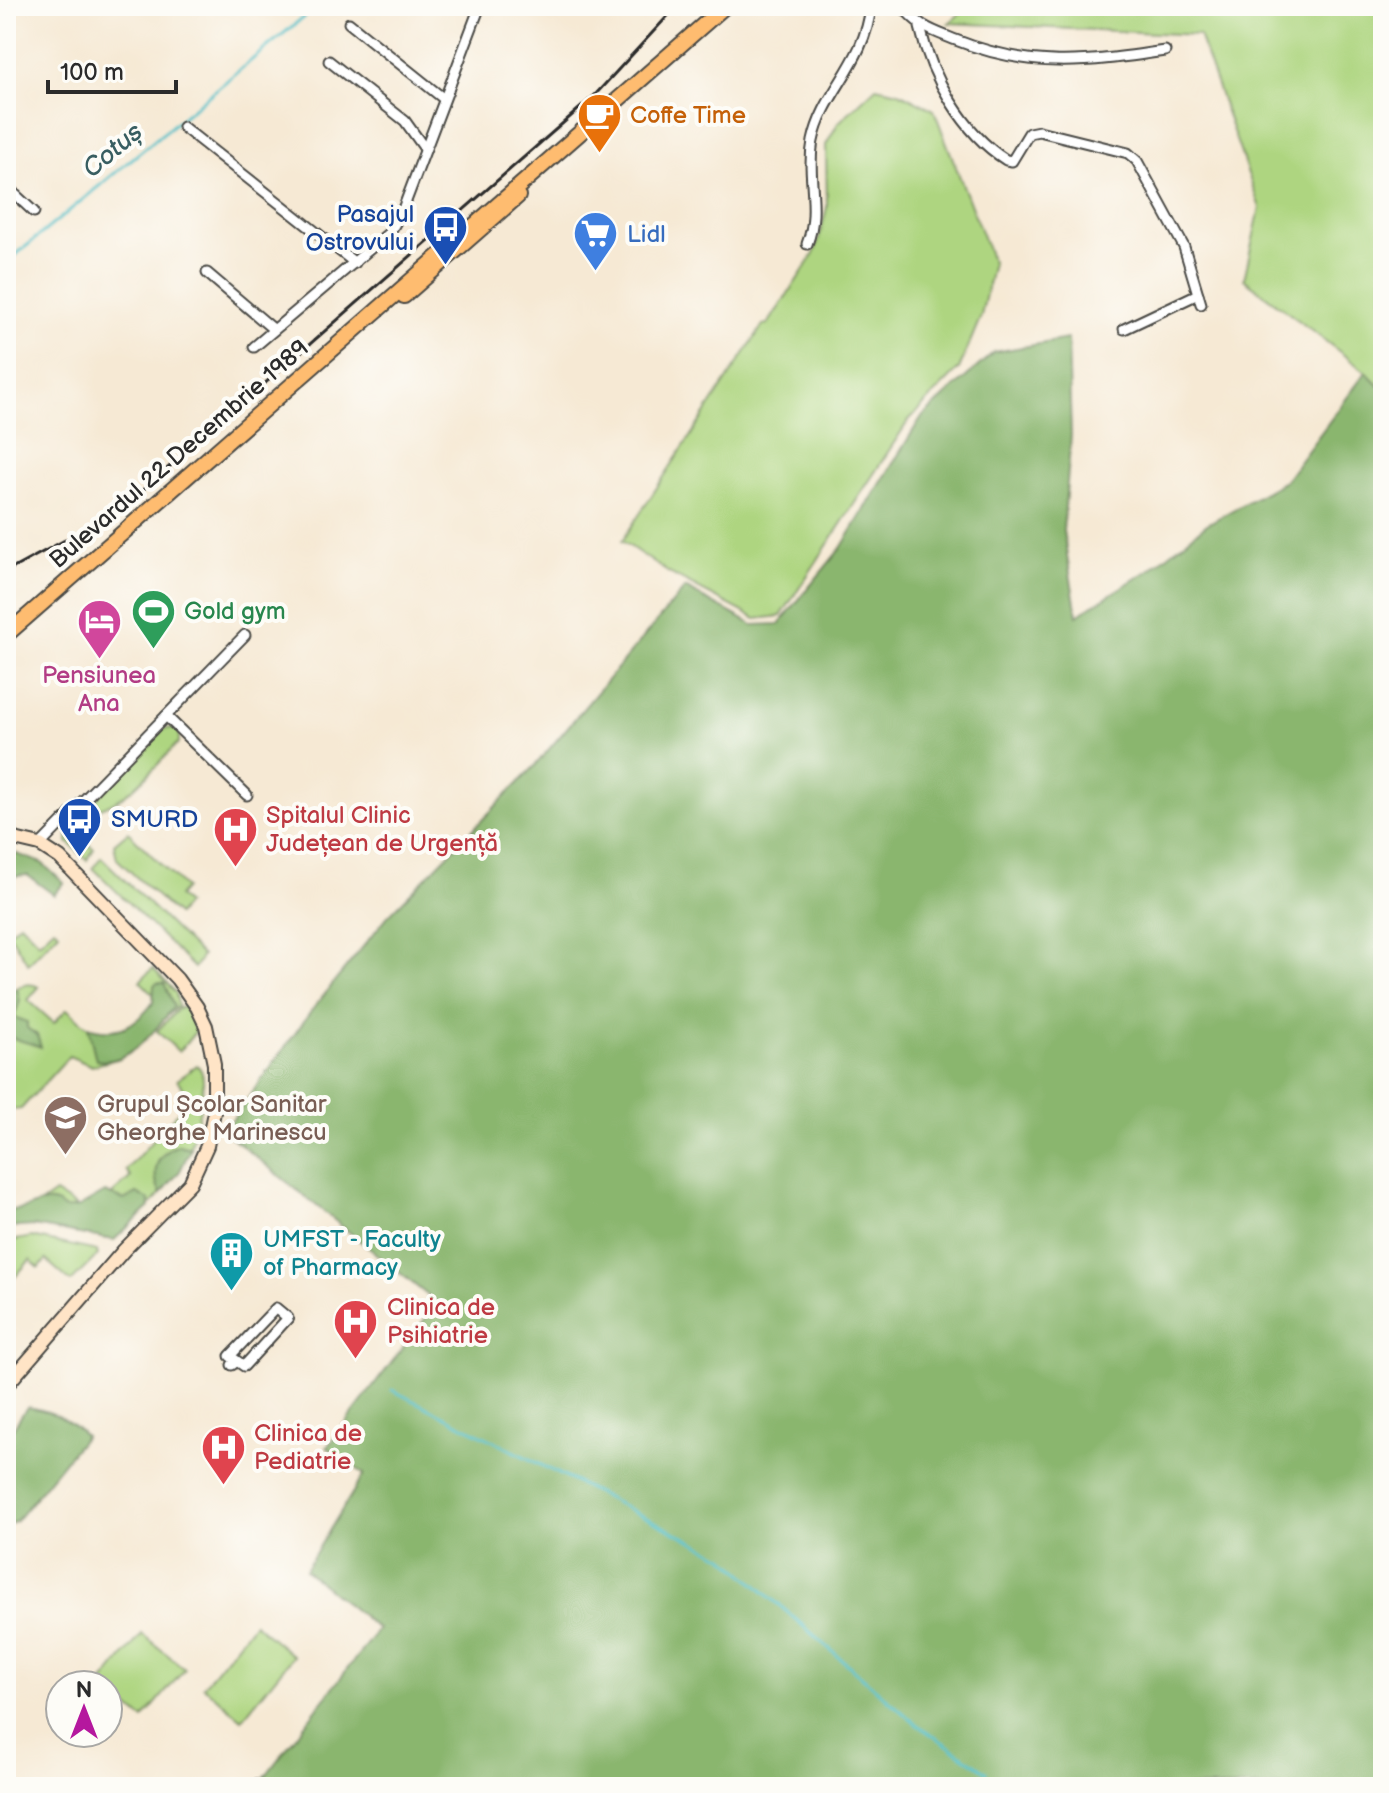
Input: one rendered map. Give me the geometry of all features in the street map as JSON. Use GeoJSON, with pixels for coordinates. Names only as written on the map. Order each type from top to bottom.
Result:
{"type":"FeatureCollection","features":[{"type":"Feature","properties":{"kind":"main road","name":"Bulevardul 22 Decembrie 1989"},"geometry":{"type":"LineString","coordinates":[[6,635],[725,6]]}},
{"type":"Feature","properties":{"kind":"main road"},"geometry":{"type":"LineString","coordinates":[[6,837],[40,845],[89,887],[190,996],[209,1038],[215,1097],[210,1136],[190,1183],[124,1250],[6,1386]]}},
{"type":"Feature","properties":{"kind":"street"},"geometry":{"type":"LineString","coordinates":[[254,347],[378,245],[398,220],[480,6]]}},
{"type":"Feature","properties":{"kind":"street"},"geometry":{"type":"LineString","coordinates":[[807,244],[815,213],[814,136],[864,44],[871,6]]}},
{"type":"Feature","properties":{"kind":"street"},"geometry":{"type":"LineString","coordinates":[[902,6],[920,27],[931,65],[946,92],[979,137],[1006,160],[1012,161],[1029,133],[1039,131],[1128,153],[1137,161],[1184,247],[1199,299],[1124,329]]}},
{"type":"Feature","properties":{"kind":"street"},"geometry":{"type":"LineString","coordinates":[[349,23],[444,99]]}},
{"type":"Feature","properties":{"kind":"street"},"geometry":{"type":"LineString","coordinates":[[920,27],[984,52],[1067,64],[1165,51]]}},
{"type":"Feature","properties":{"kind":"street"},"geometry":{"type":"LineString","coordinates":[[329,61],[405,121],[425,149]]}},
{"type":"Feature","properties":{"kind":"street"},"geometry":{"type":"LineString","coordinates":[[183,127],[355,263]]}},
{"type":"Feature","properties":{"kind":"street"},"geometry":{"type":"LineString","coordinates":[[6,186],[34,212]]}},
{"type":"Feature","properties":{"kind":"street"},"geometry":{"type":"LineString","coordinates":[[207,273],[273,329]]}},
{"type":"Feature","properties":{"kind":"street"},"geometry":{"type":"LineString","coordinates":[[40,845],[245,635]]}},
{"type":"Feature","properties":{"kind":"street"},"geometry":{"type":"LineString","coordinates":[[166,716],[247,795]]}},
{"type":"Feature","properties":{"kind":"street"},"geometry":{"type":"LineString","coordinates":[[276,1308],[288,1318],[244,1366],[235,1363],[230,1356],[276,1308]]}},
{"type":"Feature","properties":{"kind":"green space"},"geometry":{"type":"Polygon","coordinates":[[[969,6],[1383,6],[1383,389],[1366,372],[1244,279],[1260,208],[1199,35],[949,23],[969,6]]]}},
{"type":"Feature","properties":{"kind":"green space"},"geometry":{"type":"Polygon","coordinates":[[[876,87],[899,92],[934,110],[993,263],[981,316],[959,369],[909,420],[781,616],[756,619],[669,573],[622,541],[763,325],[768,324],[814,254],[827,207],[826,145],[838,123],[876,87]]]}},
{"type":"Feature","properties":{"kind":"green space"},"geometry":{"type":"Polygon","coordinates":[[[1068,339],[1071,435],[1063,531],[1077,615],[1149,570],[1207,524],[1285,481],[1366,372],[1383,389],[1383,1787],[275,1787],[263,1779],[378,1629],[305,1570],[364,1474],[327,1447],[437,1303],[224,1131],[315,1006],[387,917],[534,767],[685,588],[753,625],[779,624],[841,548],[921,418],[994,352],[1068,339]]]}},
{"type":"Feature","properties":{"kind":"green space"},"geometry":{"type":"Polygon","coordinates":[[[164,729],[179,731],[179,742],[136,786],[112,803],[84,812],[164,729]]]}},
{"type":"Feature","properties":{"kind":"green space"},"geometry":{"type":"Polygon","coordinates":[[[75,831],[94,849],[87,860],[68,842],[68,832],[75,831]]]}},
{"type":"Feature","properties":{"kind":"green space"},"geometry":{"type":"Polygon","coordinates":[[[128,832],[185,888],[178,896],[186,904],[177,915],[117,859],[114,844],[128,832]]]}},
{"type":"Feature","properties":{"kind":"green space"},"geometry":{"type":"Polygon","coordinates":[[[6,850],[42,863],[64,883],[54,895],[27,875],[6,877],[6,850]]]}},
{"type":"Feature","properties":{"kind":"green space"},"geometry":{"type":"Polygon","coordinates":[[[101,857],[202,956],[194,968],[93,868],[101,857]]]}},
{"type":"Feature","properties":{"kind":"green space"},"geometry":{"type":"Polygon","coordinates":[[[20,923],[39,942],[54,928],[59,932],[28,964],[9,933],[20,923]]]}},
{"type":"Feature","properties":{"kind":"green space"},"geometry":{"type":"Polygon","coordinates":[[[153,968],[176,993],[178,1006],[120,1058],[92,1066],[69,1056],[21,1109],[10,1110],[10,1121],[6,1126],[6,993],[22,986],[35,985],[39,987],[28,1000],[54,1023],[67,1009],[84,1024],[97,1030],[117,1031],[137,1022],[151,1006],[155,996],[140,981],[153,968]]]}},
{"type":"Feature","properties":{"kind":"green space"},"geometry":{"type":"Polygon","coordinates":[[[164,983],[174,1006],[167,1015],[130,1052],[108,1061],[96,1060],[88,1027],[108,1030],[132,1023],[153,1003],[154,985],[164,983]]]}},
{"type":"Feature","properties":{"kind":"green space"},"geometry":{"type":"Polygon","coordinates":[[[17,988],[20,1001],[14,1017],[27,1022],[27,1028],[37,1035],[41,1047],[6,1036],[6,993],[17,988]]]}},
{"type":"Feature","properties":{"kind":"green space"},"geometry":{"type":"Polygon","coordinates":[[[185,1007],[196,1031],[179,1052],[157,1031],[179,1008],[185,1007]]]}},
{"type":"Feature","properties":{"kind":"green space"},"geometry":{"type":"Polygon","coordinates":[[[197,1065],[202,1072],[203,1086],[191,1144],[172,1178],[146,1209],[114,1240],[34,1226],[39,1204],[55,1193],[80,1209],[112,1194],[131,1177],[126,1170],[191,1098],[177,1080],[197,1065]]]}},
{"type":"Feature","properties":{"kind":"green space"},"geometry":{"type":"Polygon","coordinates":[[[178,1145],[191,1148],[180,1171],[161,1194],[155,1172],[157,1165],[164,1154],[178,1145]]]}},
{"type":"Feature","properties":{"kind":"green space"},"geometry":{"type":"Polygon","coordinates":[[[105,1192],[124,1200],[137,1193],[149,1200],[150,1207],[114,1240],[34,1226],[6,1228],[6,1209],[23,1209],[44,1202],[58,1204],[65,1209],[79,1207],[105,1192]]]}},
{"type":"Feature","properties":{"kind":"green space"},"geometry":{"type":"Polygon","coordinates":[[[32,1237],[97,1251],[98,1255],[71,1282],[46,1260],[39,1268],[30,1260],[6,1287],[6,1242],[32,1237]]]}},
{"type":"Feature","properties":{"kind":"green space"},"geometry":{"type":"Polygon","coordinates":[[[27,1407],[59,1416],[85,1436],[16,1521],[6,1527],[6,1439],[27,1407]]]}},
{"type":"Feature","properties":{"kind":"green space"},"geometry":{"type":"Polygon","coordinates":[[[254,1623],[293,1656],[242,1719],[203,1686],[254,1623]]]}},
{"type":"Feature","properties":{"kind":"green space"},"geometry":{"type":"Polygon","coordinates":[[[142,1634],[185,1669],[143,1719],[124,1703],[124,1669],[113,1669],[142,1634]]]}},
{"type":"Feature","properties":{"kind":"waterway","name":"Cotuș"},"geometry":{"type":"LineString","coordinates":[[6,263],[317,6]]}},
{"type":"Feature","properties":{"kind":"waterway"},"geometry":{"type":"LineString","coordinates":[[392,1390],[724,1557],[916,1724],[987,1772]]}},
{"type":"Feature","properties":{"kind":"railway"},"geometry":{"type":"LineString","coordinates":[[6,572],[98,522],[145,488],[594,96],[677,6]]}},
{"type":"Feature","properties":{"kind":"place","name":"Coffe Time"},"geometry":{"type":"Point","coordinates":[599,154]}},
{"type":"Feature","properties":{"kind":"place","name":"Pasajul Ostrovului"},"geometry":{"type":"Point","coordinates":[445,267]}},
{"type":"Feature","properties":{"kind":"place","name":"Lidl"},"geometry":{"type":"Point","coordinates":[596,273]}},
{"type":"Feature","properties":{"kind":"place","name":"Gold gym"},"geometry":{"type":"Point","coordinates":[153,650]}},
{"type":"Feature","properties":{"kind":"place","name":"Pensiunea Ana"},"geometry":{"type":"Point","coordinates":[99,660]}},
{"type":"Feature","properties":{"kind":"place","name":"SMURD"},"geometry":{"type":"Point","coordinates":[80,858]}},
{"type":"Feature","properties":{"kind":"place","name":"Spitalul Clinic Județean de Urgență"},"geometry":{"type":"Point","coordinates":[235,868]}},
{"type":"Feature","properties":{"kind":"place","name":"Grupul Școlar Sanitar Gheorghe Marinescu"},"geometry":{"type":"Point","coordinates":[66,1157]}},
{"type":"Feature","properties":{"kind":"place","name":"UMFST - Faculty of Pharmacy"},"geometry":{"type":"Point","coordinates":[232,1292]}},
{"type":"Feature","properties":{"kind":"place","name":"Clinica de Psihiatrie"},"geometry":{"type":"Point","coordinates":[356,1360]}},
{"type":"Feature","properties":{"kind":"place","name":"Clinica de Pediatrie"},"geometry":{"type":"Point","coordinates":[223,1486]}}]}
